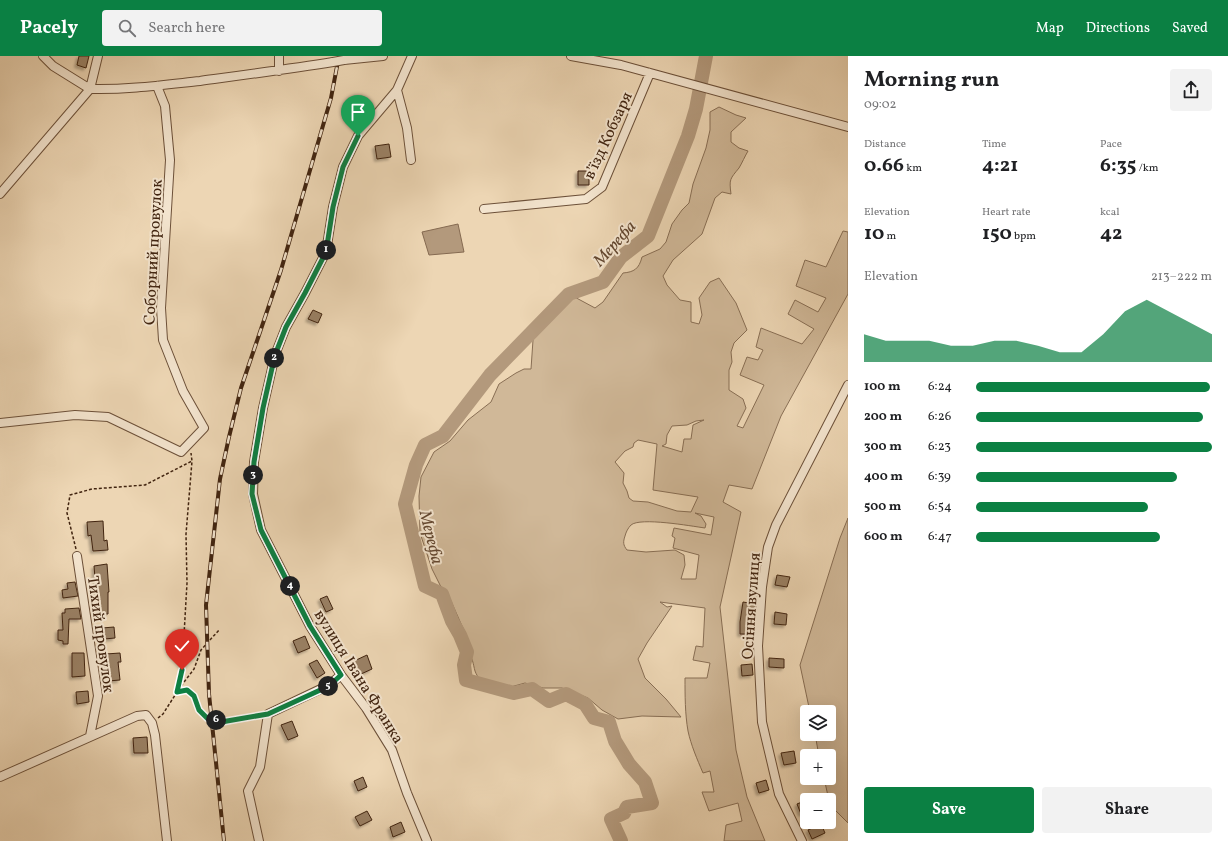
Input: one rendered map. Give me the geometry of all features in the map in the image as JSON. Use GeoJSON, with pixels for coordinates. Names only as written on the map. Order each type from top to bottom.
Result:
{"type":"FeatureCollection","features":[{"type":"Feature","properties":{"kind":"street"},"geometry":{"type":"LineString","coordinates":[[43,56],[53,66],[90,89],[116,90],[279,71],[344,60],[383,56]]}},
{"type":"Feature","properties":{"kind":"street"},"geometry":{"type":"LineString","coordinates":[[0,194],[90,89],[98,56]]}},
{"type":"Feature","properties":{"kind":"street"},"geometry":{"type":"LineString","coordinates":[[279,56],[279,71]]}},
{"type":"Feature","properties":{"kind":"street","name":"вулиця Івана Франка"},"geometry":{"type":"LineString","coordinates":[[412,56],[397,90],[358,136],[343,167],[333,207],[326,252],[286,327],[275,355],[263,408],[254,462],[252,494],[261,530],[310,626],[341,675],[366,708],[392,750],[407,793],[427,841]]}},
{"type":"Feature","properties":{"kind":"street"},"geometry":{"type":"LineString","coordinates":[[570,56],[621,65],[848,127]]}},
{"type":"Feature","properties":{"kind":"street","name":"в’їзд Кобзаря"},"geometry":{"type":"LineString","coordinates":[[484,209],[586,199],[602,187],[650,73]]}},
{"type":"Feature","properties":{"kind":"street","name":"Соборний провулок"},"geometry":{"type":"LineString","coordinates":[[0,423],[75,415],[108,417],[181,452],[204,428],[183,391],[162,340],[161,308],[170,160],[164,106],[157,86]]}},
{"type":"Feature","properties":{"kind":"street"},"geometry":{"type":"LineString","coordinates":[[397,90],[407,128],[411,160]]}},
{"type":"Feature","properties":{"kind":"street","name":"Осіння вулиця"},"geometry":{"type":"LineString","coordinates":[[802,841],[779,794],[762,722],[758,646],[762,587],[768,547],[776,526],[848,385]]}},
{"type":"Feature","properties":{"kind":"street","name":"Тихий провулок"},"geometry":{"type":"LineString","coordinates":[[77,556],[98,696],[90,736]]}},
{"type":"Feature","properties":{"kind":"street"},"geometry":{"type":"LineString","coordinates":[[259,841],[248,791],[260,767],[268,714],[329,686],[341,675]]}},
{"type":"Feature","properties":{"kind":"street"},"geometry":{"type":"LineString","coordinates":[[0,777],[137,716],[146,716],[152,723],[155,736],[167,841]]}},
{"type":"Feature","properties":{"kind":"path"},"geometry":{"type":"LineString","coordinates":[[177,692],[182,670],[187,583],[186,534],[192,461],[190,443]]}},
{"type":"Feature","properties":{"kind":"path"},"geometry":{"type":"LineString","coordinates":[[77,556],[67,513],[70,495],[92,489],[145,485],[192,461]]}},
{"type":"Feature","properties":{"kind":"path"},"geometry":{"type":"LineString","coordinates":[[152,723],[163,714],[194,669],[201,650],[219,630]]}},
{"type":"Feature","properties":{"kind":"path"},"geometry":{"type":"LineString","coordinates":[[177,692],[187,690],[194,696],[199,710],[207,718],[222,722],[268,714]]}},
{"type":"Feature","properties":{"kind":"shaded area"},"geometry":{"type":"Polygon","coordinates":[[[719,107],[746,118],[731,132],[731,142],[739,148],[748,151],[731,180],[731,194],[722,192],[715,198],[702,234],[673,260],[663,276],[667,285],[680,300],[691,302],[691,322],[699,324],[702,315],[699,298],[710,282],[719,278],[736,303],[747,330],[734,343],[731,352],[732,362],[729,370],[729,390],[743,399],[746,408],[737,426],[743,428],[764,385],[740,375],[747,357],[758,360],[763,350],[756,347],[761,328],[802,344],[814,329],[788,314],[795,300],[818,312],[826,298],[796,286],[805,260],[826,267],[843,231],[848,232],[848,294],[781,416],[752,489],[729,485],[723,502],[741,512],[720,607],[736,750],[747,797],[765,841],[724,841],[726,825],[742,821],[738,803],[709,811],[702,792],[714,792],[710,771],[703,773],[689,736],[686,711],[685,678],[707,678],[710,663],[693,660],[696,646],[703,647],[705,608],[660,602],[667,607],[672,606],[638,659],[645,678],[681,717],[642,716],[618,719],[602,710],[588,698],[562,688],[543,688],[525,683],[507,688],[480,680],[475,672],[472,658],[467,652],[466,634],[451,601],[440,585],[432,569],[420,533],[419,496],[421,477],[434,452],[450,441],[468,420],[491,402],[499,384],[524,369],[531,369],[533,340],[550,318],[564,304],[569,294],[595,308],[603,302],[623,273],[636,269],[642,257],[660,249],[666,242],[672,224],[689,203],[693,184],[706,148],[710,130],[710,112],[719,107]],[[704,420],[696,421],[687,425],[672,426],[667,435],[666,444],[662,446],[682,452],[684,439],[691,439],[693,425],[704,420]],[[638,440],[634,443],[633,447],[625,451],[615,462],[624,473],[623,483],[629,498],[633,501],[648,502],[677,511],[691,512],[698,497],[653,490],[657,444],[638,440]],[[695,513],[701,516],[706,524],[705,528],[655,522],[636,523],[631,525],[627,530],[624,545],[627,550],[646,552],[675,550],[684,555],[685,565],[681,579],[696,579],[699,555],[673,548],[675,538],[672,536],[674,528],[711,535],[714,517],[695,513]]]}},
{"type":"Feature","properties":{"kind":"shaded area"},"geometry":{"type":"Polygon","coordinates":[[[458,224],[464,252],[429,255],[422,232],[458,224]]]}},
{"type":"Feature","properties":{"kind":"shaded area"},"geometry":{"type":"Polygon","coordinates":[[[848,518],[848,823],[836,811],[836,793],[827,793],[826,785],[836,785],[836,749],[818,749],[816,741],[836,741],[836,705],[809,705],[800,665],[840,538],[848,518]]]}},
{"type":"Feature","properties":{"kind":"building"},"geometry":{"type":"Polygon","coordinates":[[[79,56],[89,56],[86,68],[77,65],[79,56]]]}},
{"type":"Feature","properties":{"kind":"building"},"geometry":{"type":"Polygon","coordinates":[[[389,144],[391,157],[377,159],[375,146],[389,144]]]}},
{"type":"Feature","properties":{"kind":"building"},"geometry":{"type":"Polygon","coordinates":[[[578,171],[589,171],[589,185],[578,185],[578,171]]]}},
{"type":"Feature","properties":{"kind":"building"},"geometry":{"type":"Polygon","coordinates":[[[313,310],[322,314],[318,323],[308,319],[313,310]]]}},
{"type":"Feature","properties":{"kind":"building"},"geometry":{"type":"Polygon","coordinates":[[[103,521],[104,541],[107,540],[108,550],[93,551],[91,535],[88,536],[87,522],[103,521]]]}},
{"type":"Feature","properties":{"kind":"building"},"geometry":{"type":"Polygon","coordinates":[[[107,564],[109,592],[108,614],[98,614],[94,566],[107,564]]]}},
{"type":"Feature","properties":{"kind":"building"},"geometry":{"type":"Polygon","coordinates":[[[777,575],[790,577],[787,587],[775,585],[777,575]]]}},
{"type":"Feature","properties":{"kind":"building"},"geometry":{"type":"Polygon","coordinates":[[[75,582],[78,596],[63,598],[62,590],[68,589],[67,583],[75,582]]]}},
{"type":"Feature","properties":{"kind":"building"},"geometry":{"type":"Polygon","coordinates":[[[327,596],[333,609],[326,612],[320,599],[327,596]]]}},
{"type":"Feature","properties":{"kind":"building"},"geometry":{"type":"Polygon","coordinates":[[[743,602],[755,604],[753,634],[740,634],[743,602]]]}},
{"type":"Feature","properties":{"kind":"building"},"geometry":{"type":"Polygon","coordinates":[[[79,608],[81,619],[69,619],[68,644],[63,644],[63,641],[58,640],[58,630],[63,630],[62,613],[65,613],[65,609],[79,608]]]}},
{"type":"Feature","properties":{"kind":"building"},"geometry":{"type":"Polygon","coordinates":[[[775,612],[787,614],[786,625],[774,624],[775,612]]]}},
{"type":"Feature","properties":{"kind":"building"},"geometry":{"type":"Polygon","coordinates":[[[114,627],[115,638],[104,639],[102,628],[114,627]]]}},
{"type":"Feature","properties":{"kind":"building"},"geometry":{"type":"Polygon","coordinates":[[[305,636],[310,648],[298,653],[293,641],[305,636]]]}},
{"type":"Feature","properties":{"kind":"building"},"geometry":{"type":"Polygon","coordinates":[[[72,653],[84,653],[85,676],[72,677],[72,653]]]}},
{"type":"Feature","properties":{"kind":"building"},"geometry":{"type":"Polygon","coordinates":[[[120,653],[121,662],[118,662],[120,680],[108,681],[106,654],[120,653]]]}},
{"type":"Feature","properties":{"kind":"building"},"geometry":{"type":"Polygon","coordinates":[[[367,655],[372,669],[361,674],[359,669],[355,671],[352,662],[367,655]]]}},
{"type":"Feature","properties":{"kind":"building"},"geometry":{"type":"Polygon","coordinates":[[[769,658],[784,659],[784,668],[769,667],[769,658]]]}},
{"type":"Feature","properties":{"kind":"building"},"geometry":{"type":"Polygon","coordinates":[[[317,660],[325,673],[317,678],[309,664],[317,660]]]}},
{"type":"Feature","properties":{"kind":"building"},"geometry":{"type":"Polygon","coordinates":[[[752,664],[753,675],[742,676],[741,665],[752,664]]]}},
{"type":"Feature","properties":{"kind":"building"},"geometry":{"type":"Polygon","coordinates":[[[88,691],[89,702],[77,704],[76,692],[88,691]]]}},
{"type":"Feature","properties":{"kind":"building"},"geometry":{"type":"Polygon","coordinates":[[[292,721],[298,736],[288,740],[281,725],[292,721]]]}},
{"type":"Feature","properties":{"kind":"building"},"geometry":{"type":"Polygon","coordinates":[[[147,737],[148,753],[134,753],[133,738],[147,737]]]}},
{"type":"Feature","properties":{"kind":"building"},"geometry":{"type":"Polygon","coordinates":[[[794,751],[796,763],[784,765],[781,753],[794,751]]]}},
{"type":"Feature","properties":{"kind":"building"},"geometry":{"type":"Polygon","coordinates":[[[363,777],[367,787],[358,791],[354,781],[363,777]]]}},
{"type":"Feature","properties":{"kind":"building"},"geometry":{"type":"Polygon","coordinates":[[[766,780],[769,790],[759,793],[756,783],[766,780]]]}},
{"type":"Feature","properties":{"kind":"building"},"geometry":{"type":"Polygon","coordinates":[[[800,803],[800,812],[797,804],[800,803]]]}},
{"type":"Feature","properties":{"kind":"building"},"geometry":{"type":"Polygon","coordinates":[[[367,811],[372,820],[360,826],[355,817],[367,811]]]}},
{"type":"Feature","properties":{"kind":"building"},"geometry":{"type":"Polygon","coordinates":[[[401,822],[405,832],[393,837],[390,827],[401,822]]]}},
{"type":"Feature","properties":{"kind":"building"},"geometry":{"type":"Polygon","coordinates":[[[823,829],[825,833],[812,839],[808,830],[823,829]]]}},
{"type":"Feature","properties":{"kind":"waterway","name":"Мерефа"},"geometry":{"type":"LineString","coordinates":[[621,841],[611,819],[624,813],[627,807],[652,803],[645,782],[629,764],[615,741],[609,722],[594,718],[585,704],[566,694],[549,701],[532,689],[514,693],[466,680],[464,665],[467,652],[452,621],[442,594],[425,586],[405,504],[416,465],[425,445],[443,436],[490,375],[569,294],[603,282],[621,257],[648,236],[688,136],[696,109],[706,56]]}},
{"type":"Feature","properties":{"kind":"railway"},"geometry":{"type":"LineString","coordinates":[[224,841],[209,694],[206,605],[220,479],[241,388],[281,270],[331,98],[339,56]]}},
{"type":"Feature","properties":{"kind":"route"},"geometry":{"type":"LineString","coordinates":[[182,670],[177,692],[187,690],[194,696],[199,710],[207,718],[222,722],[268,714],[329,686],[341,675],[310,626],[261,530],[252,494],[254,462],[263,408],[275,355],[286,327],[326,252],[333,207],[343,167],[358,136]]}}]}
